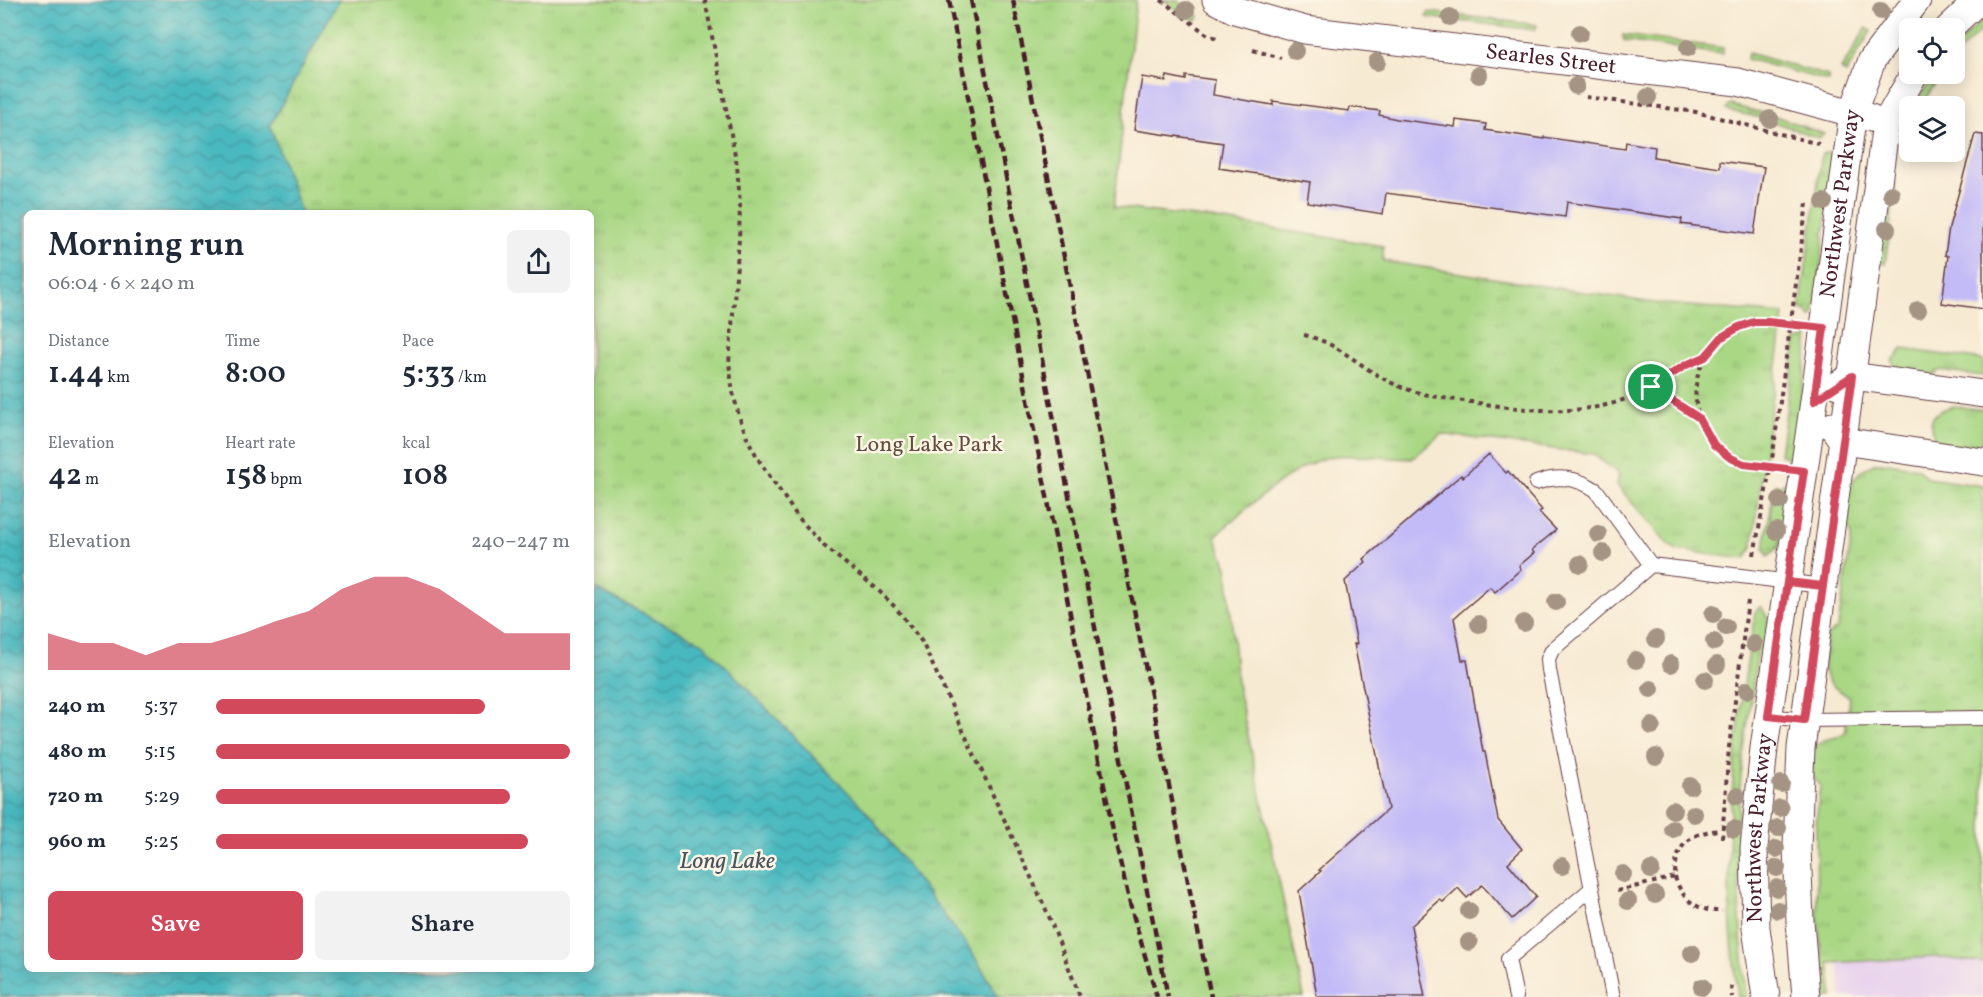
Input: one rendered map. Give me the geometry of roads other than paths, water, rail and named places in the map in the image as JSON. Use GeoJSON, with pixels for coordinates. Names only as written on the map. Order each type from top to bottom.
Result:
{"type":"FeatureCollection","features":[{"type":"Feature","properties":{"kind":"street","name":"Searles Street"},"geometry":{"type":"LineString","coordinates":[[1216,0],[1235,10],[1305,30],[1738,82],[1886,123]]}},
{"type":"Feature","properties":{"kind":"street","name":"Northwest Parkway"},"geometry":{"type":"LineString","coordinates":[[1766,997],[1756,928],[1754,848],[1768,716],[1853,112],[1872,60],[1917,0]]}},
{"type":"Feature","properties":{"kind":"street"},"geometry":{"type":"LineString","coordinates":[[1959,18],[1978,0]]}},
{"type":"Feature","properties":{"kind":"street","name":"Northwest Parkway"},"geometry":{"type":"LineString","coordinates":[[1806,997],[1797,847],[1804,720],[1886,123],[1908,84]]}},
{"type":"Feature","properties":{"kind":"street"},"geometry":{"type":"LineString","coordinates":[[1983,394],[1852,376],[1814,401],[1843,441],[1983,462]]}},
{"type":"Feature","properties":{"kind":"lane"},"geometry":{"type":"LineString","coordinates":[[1536,483],[1549,478],[1572,478],[1588,484],[1596,490],[1651,565],[1823,586]]}},
{"type":"Feature","properties":{"kind":"lane"},"geometry":{"type":"LineString","coordinates":[[1613,997],[1548,659],[1552,650],[1651,565]]}},
{"type":"Feature","properties":{"kind":"lane"},"geometry":{"type":"LineString","coordinates":[[1768,716],[1804,720],[1983,718]]}},
{"type":"Feature","properties":{"kind":"lane"},"geometry":{"type":"LineString","coordinates":[[1516,997],[1508,959],[1592,893]]}},
{"type":"Feature","properties":{"kind":"water","name":"Long Lake"},"geometry":{"type":"Polygon","coordinates":[[[0,0],[339,0],[270,126],[300,210],[24,210],[24,972],[594,972],[594,588],[703,643],[866,811],[971,951],[999,997],[0,997],[0,0]]]}},
{"type":"Feature","properties":{"kind":"railway"},"geometry":{"type":"LineString","coordinates":[[949,0],[1114,836],[1130,904],[1157,997]]}},
{"type":"Feature","properties":{"kind":"railway"},"geometry":{"type":"LineString","coordinates":[[971,0],[1168,997]]}},
{"type":"Feature","properties":{"kind":"railway"},"geometry":{"type":"LineString","coordinates":[[1013,0],[1211,997]]}},
{"type":"Feature","properties":{"kind":"park label","name":"Long Lake Park"},"geometry":{"type":"Point","coordinates":[929,445]}}]}
